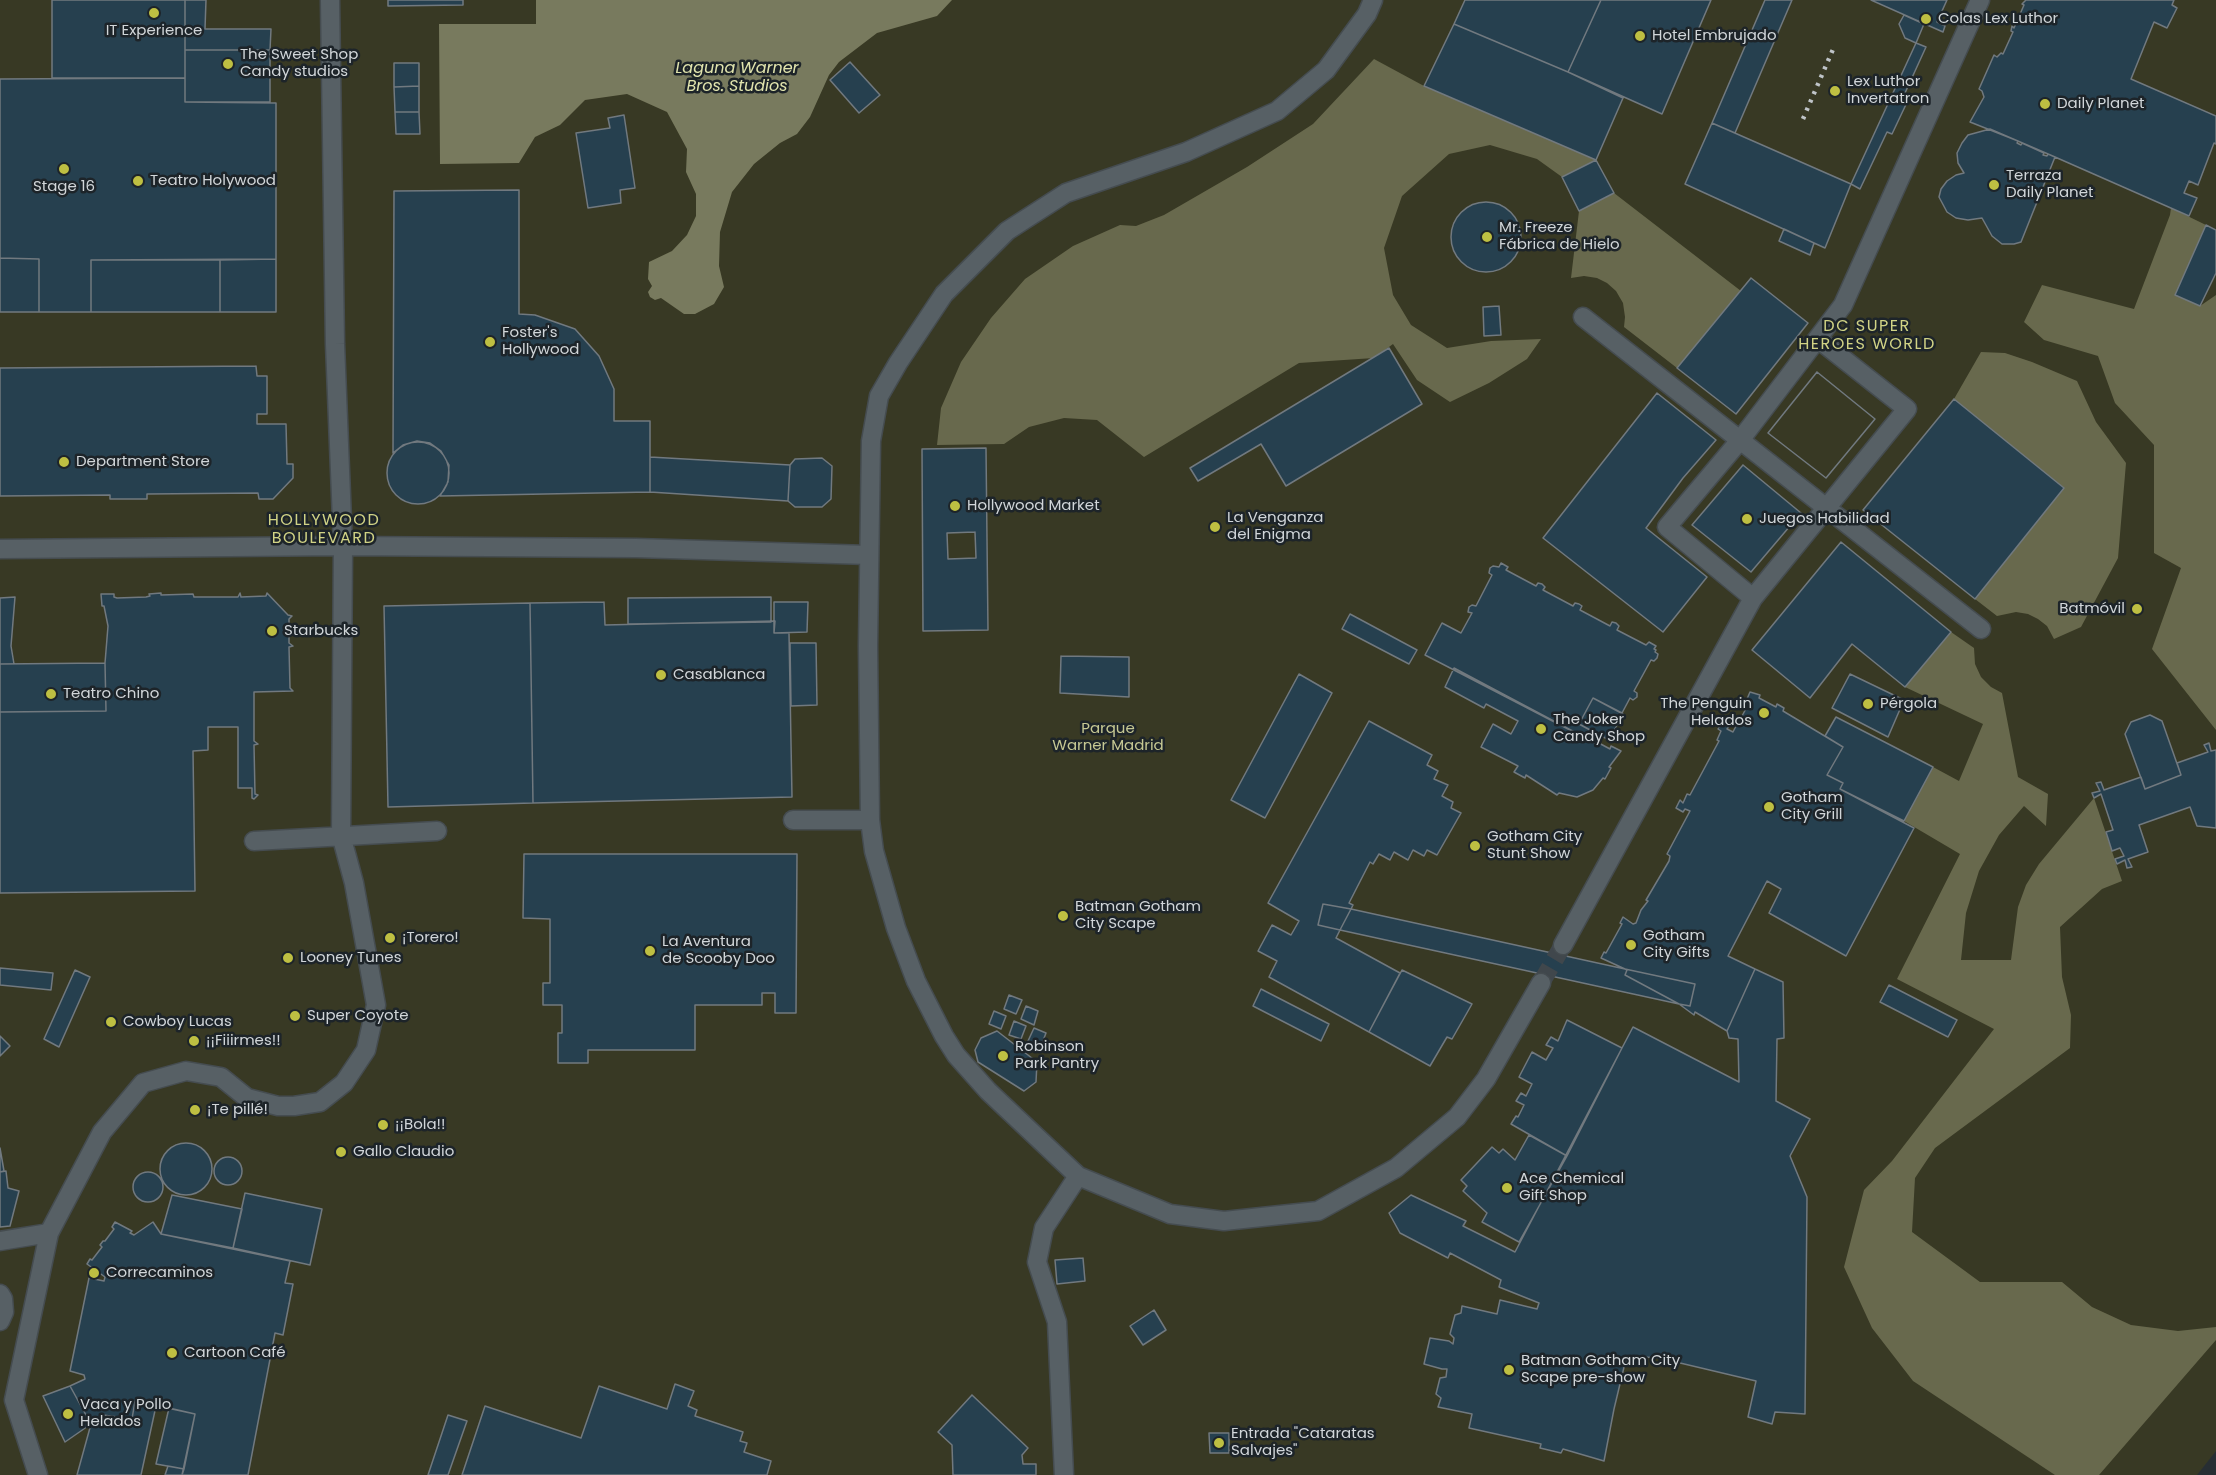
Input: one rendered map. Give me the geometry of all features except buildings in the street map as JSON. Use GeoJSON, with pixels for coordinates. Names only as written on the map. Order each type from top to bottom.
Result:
{"type":"FeatureCollection","features":[{"type":"Feature","properties":{"kind":"street"},"geometry":{"type":"LineString","coordinates":[[38,1475],[7,1396],[31,1318],[49,1233],[102,1132],[143,1083],[186,1071],[221,1077],[247,1098],[278,1106],[320,1102],[344,1083],[366,1050],[376,1005],[354,883],[341,835],[343,546],[334,344],[330,0]]}},
{"type":"Feature","properties":{"kind":"street"},"geometry":{"type":"LineString","coordinates":[[1373,0],[1367,14],[1326,70],[1277,111],[1186,152],[1066,193],[1007,231],[944,294],[898,363],[879,396],[872,441],[869,555],[870,820],[874,851],[896,928],[916,981],[956,1055],[988,1091],[1078,1176],[1170,1214],[1224,1221],[1318,1211],[1396,1168],[1457,1117],[1486,1079],[1541,983]]}},
{"type":"Feature","properties":{"kind":"street"},"geometry":{"type":"LineString","coordinates":[[1753,598],[1667,527],[1741,439],[1842,305],[1980,0]]}},
{"type":"Feature","properties":{"kind":"street"},"geometry":{"type":"LineString","coordinates":[[1584,317],[1982,628]]}},
{"type":"Feature","properties":{"kind":"street"},"geometry":{"type":"LineString","coordinates":[[1563,945],[1753,598],[1907,409],[1818,339]]}},
{"type":"Feature","properties":{"kind":"street"},"geometry":{"type":"LineString","coordinates":[[0,549],[343,546],[636,548],[869,555]]}},
{"type":"Feature","properties":{"kind":"street"},"geometry":{"type":"LineString","coordinates":[[793,820],[870,820]]}},
{"type":"Feature","properties":{"kind":"street"},"geometry":{"type":"LineString","coordinates":[[254,840],[437,831]]}},
{"type":"Feature","properties":{"kind":"street"},"geometry":{"type":"LineString","coordinates":[[1064,1475],[1058,1322],[1037,1262],[1044,1228],[1078,1176]]}},
{"type":"Feature","properties":{"kind":"street"},"geometry":{"type":"LineString","coordinates":[[0,1241],[49,1233]]}},
{"type":"Feature","properties":{"kind":"street"},"geometry":{"type":"LineString","coordinates":[[0,1294],[3,1299],[2,1316],[31,1318]]}},
{"type":"Feature","properties":{"kind":"green space","name":"Parque Warner Madrid"},"geometry":{"type":"Polygon","coordinates":[[[0,0],[2216,0],[2216,1451],[2197,1475],[0,1475],[0,0]]]}},
{"type":"Feature","properties":{"kind":"shaded area"},"geometry":{"type":"Polygon","coordinates":[[[1374,59],[1424,86],[1596,160],[1562,177],[1537,159],[1490,145],[1449,154],[1402,196],[1384,248],[1393,295],[1411,325],[1447,348],[1491,341],[1541,339],[1527,359],[1489,383],[1450,402],[1417,380],[1393,344],[1374,358],[1299,363],[1144,457],[1097,420],[1064,418],[1029,427],[1004,444],[937,445],[941,408],[961,362],[991,318],[1025,279],[1073,246],[1120,225],[1136,226],[1164,215],[1247,167],[1313,124],[1374,59]]]}},
{"type":"Feature","properties":{"kind":"shaded area"},"geometry":{"type":"Polygon","coordinates":[[[1614,193],[1741,291],[1677,368],[1624,327],[1623,303],[1616,291],[1607,283],[1597,278],[1584,276],[1571,278],[1579,211],[1614,193]]]}},
{"type":"Feature","properties":{"kind":"shaded area"},"geometry":{"type":"Polygon","coordinates":[[[2171,208],[2206,225],[2176,294],[2200,306],[2216,295],[2216,730],[2152,649],[2181,568],[2154,553],[2154,445],[2115,403],[2098,356],[2044,340],[2024,322],[2042,285],[2134,309],[2171,208]]]}},
{"type":"Feature","properties":{"kind":"shaded area"},"geometry":{"type":"Polygon","coordinates":[[[1981,352],[2005,353],[2077,381],[2096,422],[2126,463],[2118,558],[2081,627],[2054,639],[2047,626],[2038,619],[2016,612],[1997,616],[1975,599],[2063,488],[1954,399],[1981,352]]]}},
{"type":"Feature","properties":{"kind":"shaded area"},"geometry":{"type":"Polygon","coordinates":[[[1951,632],[1974,648],[1975,664],[1981,677],[1991,687],[2002,693],[2018,777],[2048,794],[2046,826],[2024,806],[1999,835],[1979,871],[1966,913],[1961,960],[2011,960],[2018,907],[2026,885],[2039,864],[2094,798],[2122,881],[2102,889],[2060,927],[2062,977],[2071,1015],[2070,1048],[1935,1148],[1915,1178],[1912,1232],[1980,1282],[2062,1282],[2092,1307],[2131,1325],[2178,1331],[2216,1327],[2216,1340],[2099,1475],[2055,1475],[1913,1381],[1872,1328],[1844,1267],[1864,1190],[1892,1161],[1994,1029],[1897,979],[1960,854],[1904,821],[1933,767],[1959,781],[1983,724],[1905,687],[1951,632]]]}},
{"type":"Feature","properties":{"kind":"water","name":"Laguna Warner Bros. Studios"},"geometry":{"type":"Polygon","coordinates":[[[536,0],[952,0],[937,16],[877,33],[839,62],[829,75],[810,117],[797,134],[780,143],[754,164],[732,192],[720,232],[719,266],[724,287],[714,304],[695,314],[684,314],[661,298],[655,300],[650,297],[648,292],[652,286],[648,279],[649,262],[672,251],[687,235],[696,216],[696,194],[686,172],[687,149],[667,112],[627,94],[585,100],[560,125],[535,137],[519,163],[440,164],[439,24],[536,24],[536,0]]]}},
{"type":"Feature","properties":{"kind":"tunnel"},"geometry":{"type":"LineString","coordinates":[[1541,983],[1563,945]]}},
{"type":"Feature","properties":{"kind":"railway"},"geometry":{"type":"LineString","coordinates":[[1803,119],[1834,47]]}},
{"type":"Feature","properties":{"kind":"place","name":"IT Experience"},"geometry":{"type":"Point","coordinates":[154,13]}},
{"type":"Feature","properties":{"kind":"place","name":"Colas Lex Luthor"},"geometry":{"type":"Point","coordinates":[1926,19]}},
{"type":"Feature","properties":{"kind":"place","name":"Hotel Embrujado"},"geometry":{"type":"Point","coordinates":[1640,36]}},
{"type":"Feature","properties":{"kind":"place","name":"The Sweet Shop Candy studios"},"geometry":{"type":"Point","coordinates":[228,64]}},
{"type":"Feature","properties":{"kind":"place","name":"Lex Luthor Invertatron"},"geometry":{"type":"Point","coordinates":[1835,91]}},
{"type":"Feature","properties":{"kind":"place","name":"Daily Planet"},"geometry":{"type":"Point","coordinates":[2045,104]}},
{"type":"Feature","properties":{"kind":"place","name":"Stage 16"},"geometry":{"type":"Point","coordinates":[64,169]}},
{"type":"Feature","properties":{"kind":"place","name":"Teatro Holywood"},"geometry":{"type":"Point","coordinates":[138,181]}},
{"type":"Feature","properties":{"kind":"place","name":"Terraza Daily Planet"},"geometry":{"type":"Point","coordinates":[1994,185]}},
{"type":"Feature","properties":{"kind":"place","name":"Mr. Freeze Fábrica de Hielo"},"geometry":{"type":"Point","coordinates":[1487,237]}},
{"type":"Feature","properties":{"kind":"place","name":"Foster's Hollywood"},"geometry":{"type":"Point","coordinates":[490,342]}},
{"type":"Feature","properties":{"kind":"place","name":"Department Store"},"geometry":{"type":"Point","coordinates":[64,462]}},
{"type":"Feature","properties":{"kind":"place","name":"Hollywood Market"},"geometry":{"type":"Point","coordinates":[955,506]}},
{"type":"Feature","properties":{"kind":"place","name":"Juegos Habilidad"},"geometry":{"type":"Point","coordinates":[1747,519]}},
{"type":"Feature","properties":{"kind":"place","name":"La Venganza del Enigma"},"geometry":{"type":"Point","coordinates":[1215,527]}},
{"type":"Feature","properties":{"kind":"place","name":"Batmóvil"},"geometry":{"type":"Point","coordinates":[2137,609]}},
{"type":"Feature","properties":{"kind":"place","name":"Starbucks"},"geometry":{"type":"Point","coordinates":[272,631]}},
{"type":"Feature","properties":{"kind":"place","name":"Casablanca"},"geometry":{"type":"Point","coordinates":[661,675]}},
{"type":"Feature","properties":{"kind":"place","name":"Teatro Chino"},"geometry":{"type":"Point","coordinates":[51,694]}},
{"type":"Feature","properties":{"kind":"place","name":"Pérgola"},"geometry":{"type":"Point","coordinates":[1868,704]}},
{"type":"Feature","properties":{"kind":"place","name":"The Penguin Helados"},"geometry":{"type":"Point","coordinates":[1764,713]}},
{"type":"Feature","properties":{"kind":"place","name":"The Joker Candy Shop"},"geometry":{"type":"Point","coordinates":[1541,729]}},
{"type":"Feature","properties":{"kind":"place","name":"Gotham City Grill"},"geometry":{"type":"Point","coordinates":[1769,807]}},
{"type":"Feature","properties":{"kind":"place","name":"Gotham City Stunt Show"},"geometry":{"type":"Point","coordinates":[1475,846]}},
{"type":"Feature","properties":{"kind":"place","name":"Batman Gotham City Scape"},"geometry":{"type":"Point","coordinates":[1063,916]}},
{"type":"Feature","properties":{"kind":"place","name":"¡Torero!"},"geometry":{"type":"Point","coordinates":[390,938]}},
{"type":"Feature","properties":{"kind":"place","name":"Gotham City Gifts"},"geometry":{"type":"Point","coordinates":[1631,945]}},
{"type":"Feature","properties":{"kind":"place","name":"La Aventura de Scooby Doo"},"geometry":{"type":"Point","coordinates":[650,951]}},
{"type":"Feature","properties":{"kind":"place","name":"Looney Tunes"},"geometry":{"type":"Point","coordinates":[288,958]}},
{"type":"Feature","properties":{"kind":"place","name":"Super Coyote"},"geometry":{"type":"Point","coordinates":[295,1016]}},
{"type":"Feature","properties":{"kind":"place","name":"Cowboy Lucas"},"geometry":{"type":"Point","coordinates":[111,1022]}},
{"type":"Feature","properties":{"kind":"place","name":"¡¡Fiiirmes!!"},"geometry":{"type":"Point","coordinates":[194,1041]}},
{"type":"Feature","properties":{"kind":"place","name":"Robinson Park Pantry"},"geometry":{"type":"Point","coordinates":[1003,1056]}},
{"type":"Feature","properties":{"kind":"place","name":"¡Te pillé!"},"geometry":{"type":"Point","coordinates":[195,1110]}},
{"type":"Feature","properties":{"kind":"place","name":"¡¡Bola!!"},"geometry":{"type":"Point","coordinates":[383,1125]}},
{"type":"Feature","properties":{"kind":"place","name":"Gallo Claudio"},"geometry":{"type":"Point","coordinates":[341,1152]}},
{"type":"Feature","properties":{"kind":"place","name":"Ace Chemical Gift Shop"},"geometry":{"type":"Point","coordinates":[1507,1188]}},
{"type":"Feature","properties":{"kind":"place","name":"Correcaminos"},"geometry":{"type":"Point","coordinates":[94,1273]}},
{"type":"Feature","properties":{"kind":"place","name":"Cartoon Café"},"geometry":{"type":"Point","coordinates":[172,1353]}},
{"type":"Feature","properties":{"kind":"place","name":"Batman Gotham City Scape pre-show"},"geometry":{"type":"Point","coordinates":[1509,1370]}},
{"type":"Feature","properties":{"kind":"place","name":"Vaca y Pollo Helados"},"geometry":{"type":"Point","coordinates":[68,1414]}},
{"type":"Feature","properties":{"kind":"place","name":"Entrada \"Cataratas Salvajes\""},"geometry":{"type":"Point","coordinates":[1219,1443]}},
{"type":"Feature","properties":{"kind":"district","name":"DC SUPER HEROES WORLD"},"geometry":{"type":"Point","coordinates":[1867,336]}},
{"type":"Feature","properties":{"kind":"district","name":"HOLLYWOOD BOULEVARD"},"geometry":{"type":"Point","coordinates":[324,530]}}]}
